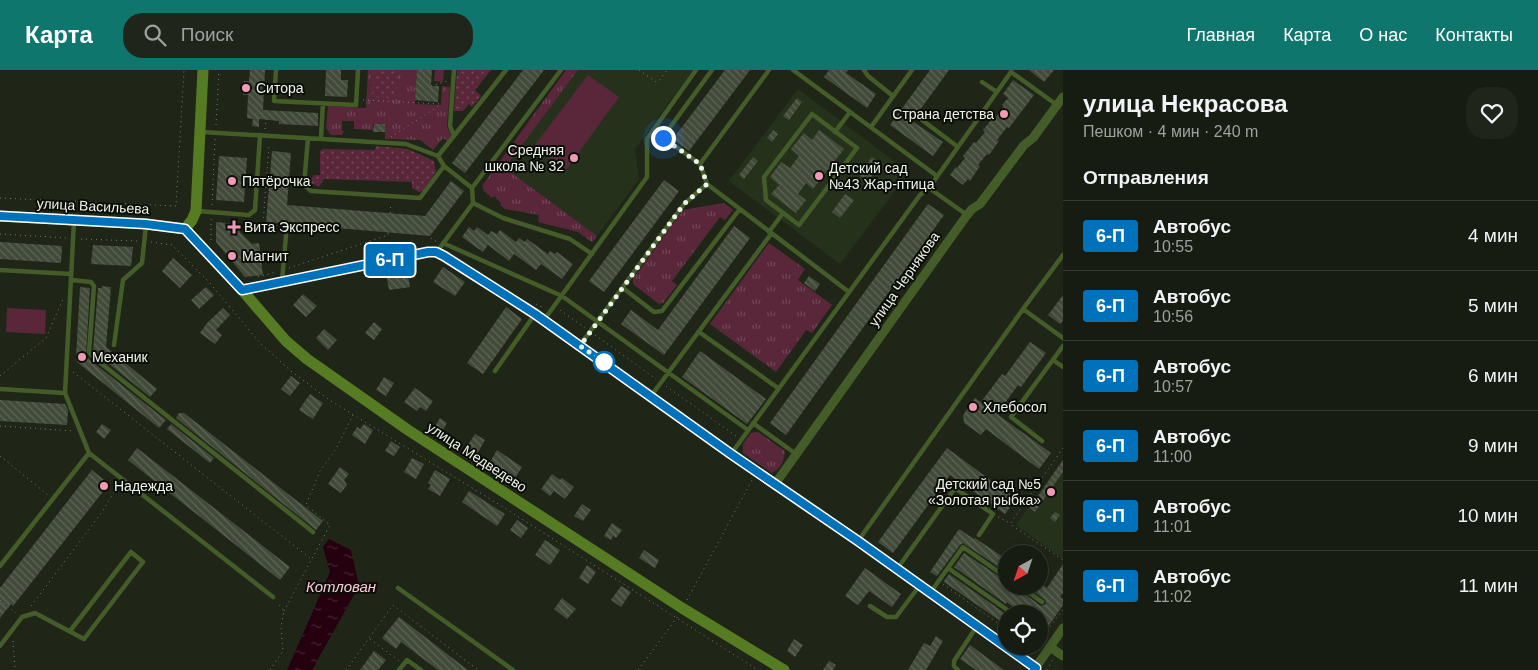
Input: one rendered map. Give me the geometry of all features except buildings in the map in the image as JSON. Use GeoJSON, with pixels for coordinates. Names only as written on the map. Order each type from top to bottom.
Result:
{"type":"FeatureCollection","features":[{"type":"Feature","properties":{"kind":"street"},"geometry":{"type":"LineString","coordinates":[[185,229],[196,211],[203,70]]}},
{"type":"Feature","properties":{"kind":"street","name":"улица Чернякова"},"geometry":{"type":"LineString","coordinates":[[775,484],[967,215],[980,204],[1063,97]]}},
{"type":"Feature","properties":{"kind":"street","name":"улица Васильева"},"geometry":{"type":"LineString","coordinates":[[0,216],[146,224],[185,229]]}},
{"type":"Feature","properties":{"kind":"street","name":"улица Медведево"},"geometry":{"type":"LineString","coordinates":[[185,229],[286,341],[307,360],[408,430],[682,608],[784,670]]}},
{"type":"Feature","properties":{"kind":"street"},"geometry":{"type":"LineString","coordinates":[[242,290],[428,252],[436,252],[544,320],[731,454],[998,641]]}},
{"type":"Feature","properties":{"kind":"street"},"geometry":{"type":"LineString","coordinates":[[1018,655],[1035,669],[1063,628]]}},
{"type":"Feature","properties":{"kind":"street"},"geometry":{"type":"LineString","coordinates":[[1050,647],[1063,656]]}},
{"type":"Feature","properties":{"kind":"lane"},"geometry":{"type":"LineString","coordinates":[[276,70],[274,101],[356,105],[358,70]]}},
{"type":"Feature","properties":{"kind":"lane"},"geometry":{"type":"LineString","coordinates":[[454,70],[450,126],[454,136]]}},
{"type":"Feature","properties":{"kind":"lane"},"geometry":{"type":"LineString","coordinates":[[438,156],[506,70]]}},
{"type":"Feature","properties":{"kind":"lane"},"geometry":{"type":"LineString","coordinates":[[472,188],[561,70]]}},
{"type":"Feature","properties":{"kind":"lane"},"geometry":{"type":"LineString","coordinates":[[544,320],[647,177],[647,139],[696,70]]}},
{"type":"Feature","properties":{"kind":"lane"},"geometry":{"type":"LineString","coordinates":[[663,138],[712,70]]}},
{"type":"Feature","properties":{"kind":"lane"},"geometry":{"type":"LineString","coordinates":[[700,164],[769,70]]}},
{"type":"Feature","properties":{"kind":"lane"},"geometry":{"type":"LineString","coordinates":[[793,70],[937,176]]}},
{"type":"Feature","properties":{"kind":"lane"},"geometry":{"type":"LineString","coordinates":[[864,70],[868,76],[893,96]]}},
{"type":"Feature","properties":{"kind":"lane"},"geometry":{"type":"LineString","coordinates":[[871,127],[912,70]]}},
{"type":"Feature","properties":{"kind":"lane"},"geometry":{"type":"LineString","coordinates":[[731,454],[920,195],[929,188],[1011,71],[1057,105]]}},
{"type":"Feature","properties":{"kind":"lane"},"geometry":{"type":"LineString","coordinates":[[982,82],[997,92]]}},
{"type":"Feature","properties":{"kind":"lane"},"geometry":{"type":"LineString","coordinates":[[321,138],[323,103]]}},
{"type":"Feature","properties":{"kind":"lane"},"geometry":{"type":"LineString","coordinates":[[836,132],[850,112]]}},
{"type":"Feature","properties":{"kind":"lane"},"geometry":{"type":"LineString","coordinates":[[812,114],[836,132],[857,148],[799,225],[766,200],[764,178],[812,114]]}},
{"type":"Feature","properties":{"kind":"lane"},"geometry":{"type":"LineString","coordinates":[[922,120],[958,147]]}},
{"type":"Feature","properties":{"kind":"lane"},"geometry":{"type":"LineString","coordinates":[[653,130],[700,164],[707,184],[849,292]]}},
{"type":"Feature","properties":{"kind":"lane"},"geometry":{"type":"LineString","coordinates":[[200,132],[406,144],[438,156],[444,166],[472,188],[474,202],[436,252]]}},
{"type":"Feature","properties":{"kind":"lane"},"geometry":{"type":"LineString","coordinates":[[196,211],[249,215],[256,210],[263,135]]}},
{"type":"Feature","properties":{"kind":"lane"},"geometry":{"type":"LineString","coordinates":[[308,138],[304,185],[311,191],[420,198],[444,166]]}},
{"type":"Feature","properties":{"kind":"lane"},"geometry":{"type":"LineString","coordinates":[[580,346],[684,204],[707,184]]}},
{"type":"Feature","properties":{"kind":"lane"},"geometry":{"type":"LineString","coordinates":[[929,188],[967,215]]}},
{"type":"Feature","properties":{"kind":"lane"},"geometry":{"type":"LineString","coordinates":[[474,202],[503,218],[570,239],[592,254]]}},
{"type":"Feature","properties":{"kind":"lane"},"geometry":{"type":"LineString","coordinates":[[623,288],[654,312],[662,311],[740,210]]}},
{"type":"Feature","properties":{"kind":"lane"},"geometry":{"type":"LineString","coordinates":[[651,396],[783,213]]}},
{"type":"Feature","properties":{"kind":"lane"},"geometry":{"type":"LineString","coordinates":[[74,220],[65,393],[89,453],[273,596]]}},
{"type":"Feature","properties":{"kind":"lane"},"geometry":{"type":"LineString","coordinates":[[114,345],[123,280],[142,263],[146,224]]}},
{"type":"Feature","properties":{"kind":"lane"},"geometry":{"type":"LineString","coordinates":[[282,281],[286,235]]}},
{"type":"Feature","properties":{"kind":"lane"},"geometry":{"type":"LineString","coordinates":[[443,244],[562,296],[748,430]]}},
{"type":"Feature","properties":{"kind":"lane"},"geometry":{"type":"LineString","coordinates":[[858,541],[1023,308],[1063,255]]}},
{"type":"Feature","properties":{"kind":"lane"},"geometry":{"type":"LineString","coordinates":[[0,270],[72,274]]}},
{"type":"Feature","properties":{"kind":"lane"},"geometry":{"type":"LineString","coordinates":[[71,280],[91,282],[94,286],[89,352],[93,357],[313,532]]}},
{"type":"Feature","properties":{"kind":"lane"},"geometry":{"type":"LineString","coordinates":[[1023,308],[1063,338]]}},
{"type":"Feature","properties":{"kind":"lane"},"geometry":{"type":"LineString","coordinates":[[495,371],[535,314]]}},
{"type":"Feature","properties":{"kind":"lane"},"geometry":{"type":"LineString","coordinates":[[698,332],[778,388]]}},
{"type":"Feature","properties":{"kind":"lane"},"geometry":{"type":"LineString","coordinates":[[1042,441],[1011,417],[1063,346]]}},
{"type":"Feature","properties":{"kind":"lane"},"geometry":{"type":"LineString","coordinates":[[1053,360],[1063,367]]}},
{"type":"Feature","properties":{"kind":"lane"},"geometry":{"type":"LineString","coordinates":[[0,389],[65,393]]}},
{"type":"Feature","properties":{"kind":"lane"},"geometry":{"type":"LineString","coordinates":[[753,423],[796,454]]}},
{"type":"Feature","properties":{"kind":"lane"},"geometry":{"type":"LineString","coordinates":[[0,566],[89,453]]}},
{"type":"Feature","properties":{"kind":"lane"},"geometry":{"type":"LineString","coordinates":[[897,570],[955,488],[993,514],[979,534]]}},
{"type":"Feature","properties":{"kind":"lane"},"geometry":{"type":"LineString","coordinates":[[930,593],[963,547],[998,571]]}},
{"type":"Feature","properties":{"kind":"lane"},"geometry":{"type":"LineString","coordinates":[[0,646],[22,618],[35,612],[84,639],[143,562],[131,552],[70,631]]}},
{"type":"Feature","properties":{"kind":"lane"},"geometry":{"type":"LineString","coordinates":[[948,568],[1000,605]]}},
{"type":"Feature","properties":{"kind":"lane"},"geometry":{"type":"LineString","coordinates":[[870,606],[887,617],[896,617],[920,585]]}},
{"type":"Feature","properties":{"kind":"lane"},"geometry":{"type":"LineString","coordinates":[[398,588],[513,670]]}},
{"type":"Feature","properties":{"kind":"lane"},"geometry":{"type":"LineString","coordinates":[[1032,595],[1042,602]]}},
{"type":"Feature","properties":{"kind":"lane"},"geometry":{"type":"LineString","coordinates":[[958,670],[954,666],[954,660],[977,626]]}},
{"type":"Feature","properties":{"kind":"lane"},"geometry":{"type":"LineString","coordinates":[[399,670],[407,660],[421,670]]}},
{"type":"Feature","properties":{"kind":"path"},"geometry":{"type":"LineString","coordinates":[[0,198],[176,206],[184,70]]}},
{"type":"Feature","properties":{"kind":"path"},"geometry":{"type":"LineString","coordinates":[[212,212],[219,70]]}},
{"type":"Feature","properties":{"kind":"path"},"geometry":{"type":"LineString","coordinates":[[639,70],[656,82],[659,81],[667,70]]}},
{"type":"Feature","properties":{"kind":"path"},"geometry":{"type":"LineString","coordinates":[[431,86],[445,82]]}},
{"type":"Feature","properties":{"kind":"path"},"geometry":{"type":"LineString","coordinates":[[356,100],[374,99],[440,104],[383,142]]}},
{"type":"Feature","properties":{"kind":"path"},"geometry":{"type":"LineString","coordinates":[[263,135],[266,120]]}},
{"type":"Feature","properties":{"kind":"path"},"geometry":{"type":"LineString","coordinates":[[263,224],[269,146]]}},
{"type":"Feature","properties":{"kind":"path"},"geometry":{"type":"LineString","coordinates":[[390,213],[392,197]]}},
{"type":"Feature","properties":{"kind":"path"},"geometry":{"type":"LineString","coordinates":[[211,219],[211,242]]}},
{"type":"Feature","properties":{"kind":"path"},"geometry":{"type":"LineString","coordinates":[[251,279],[388,234],[388,232]]}},
{"type":"Feature","properties":{"kind":"path"},"geometry":{"type":"LineString","coordinates":[[0,234],[172,245]]}},
{"type":"Feature","properties":{"kind":"path"},"geometry":{"type":"LineString","coordinates":[[0,376],[46,338],[64,297]]}},
{"type":"Feature","properties":{"kind":"path"},"geometry":{"type":"LineString","coordinates":[[66,367],[311,559]]}},
{"type":"Feature","properties":{"kind":"path"},"geometry":{"type":"LineString","coordinates":[[270,670],[283,651],[281,626],[284,611],[330,526],[306,505],[320,471],[336,449],[353,414]]}},
{"type":"Feature","properties":{"kind":"path"},"geometry":{"type":"LineString","coordinates":[[0,426],[80,431]]}},
{"type":"Feature","properties":{"kind":"path"},"geometry":{"type":"LineString","coordinates":[[1010,524],[1063,448]]}},
{"type":"Feature","properties":{"kind":"path"},"geometry":{"type":"LineString","coordinates":[[0,456],[53,499]]}},
{"type":"Feature","properties":{"kind":"path"},"geometry":{"type":"LineString","coordinates":[[638,670],[682,608],[757,472]]}},
{"type":"Feature","properties":{"kind":"path"},"geometry":{"type":"LineString","coordinates":[[0,600],[22,618],[102,512],[122,479]]}},
{"type":"Feature","properties":{"kind":"path"},"geometry":{"type":"LineString","coordinates":[[993,514],[1063,560]]}},
{"type":"Feature","properties":{"kind":"path"},"geometry":{"type":"LineString","coordinates":[[939,581],[998,623]]}},
{"type":"Feature","properties":{"kind":"path"},"geometry":{"type":"LineString","coordinates":[[273,596],[284,611]]}},
{"type":"Feature","properties":{"kind":"path"},"geometry":{"type":"LineString","coordinates":[[346,670],[393,606],[478,670]]}},
{"type":"Feature","properties":{"kind":"path"},"geometry":{"type":"LineString","coordinates":[[1048,629],[1063,610]]}},
{"type":"Feature","properties":{"kind":"path"},"geometry":{"type":"LineString","coordinates":[[12,631],[15,670]]}},
{"type":"Feature","properties":{"kind":"path"},"geometry":{"type":"LineString","coordinates":[[369,638],[403,665]]}},
{"type":"Feature","properties":{"kind":"shaded area","name":"Средняя школа № 32"},"geometry":{"type":"Polygon","coordinates":[[[578,70],[693,70],[635,149],[639,179],[597,236],[505,168],[578,70]]]}},
{"type":"Feature","properties":{"kind":"shaded area","name":"Детский сад №43 Жар-птица"},"geometry":{"type":"Polygon","coordinates":[[[798,89],[909,172],[840,264],[729,181],[798,89]]]}},
{"type":"Feature","properties":{"kind":"shaded area","name":"Детский сад №5 «Золотая рыбка»"},"geometry":{"type":"Polygon","coordinates":[[[1063,459],[1063,559],[1048,548],[1048,545],[1044,545],[1016,525],[1063,459]]]}},
{"type":"Feature","properties":{"kind":"green space"},"geometry":{"type":"Polygon","coordinates":[[[368,70],[417,70],[415,104],[441,105],[442,86],[450,87],[447,126],[451,136],[447,141],[443,138],[433,150],[420,140],[385,139],[385,124],[373,124],[373,130],[354,129],[354,121],[342,121],[342,131],[344,131],[342,135],[331,135],[326,128],[328,106],[366,108],[368,70]]]}},
{"type":"Feature","properties":{"kind":"green space"},"geometry":{"type":"Polygon","coordinates":[[[374,70],[398,70],[396,98],[372,97],[374,70]]]}},
{"type":"Feature","properties":{"kind":"green space"},"geometry":{"type":"Polygon","coordinates":[[[435,70],[444,70],[443,82],[434,81],[435,70]]]}},
{"type":"Feature","properties":{"kind":"green space"},"geometry":{"type":"Polygon","coordinates":[[[457,70],[491,70],[475,90],[481,96],[472,107],[469,104],[463,111],[454,111],[457,70]]]}},
{"type":"Feature","properties":{"kind":"green space"},"geometry":{"type":"Polygon","coordinates":[[[566,70],[578,70],[505,168],[597,236],[592,242],[578,232],[538,222],[539,215],[505,209],[494,196],[492,198],[484,191],[482,186],[566,70]]]}},
{"type":"Feature","properties":{"kind":"green space"},"geometry":{"type":"Polygon","coordinates":[[[588,75],[619,97],[566,170],[534,146],[588,75]]]}},
{"type":"Feature","properties":{"kind":"green space"},"geometry":{"type":"Polygon","coordinates":[[[376,146],[408,149],[434,161],[436,172],[423,191],[419,192],[412,188],[412,182],[324,179],[319,187],[311,183],[314,175],[320,175],[320,151],[323,149],[375,150],[376,146]]]}},
{"type":"Feature","properties":{"kind":"green space"},"geometry":{"type":"Polygon","coordinates":[[[724,203],[733,210],[725,220],[720,217],[672,281],[677,285],[663,303],[659,304],[633,284],[633,279],[683,210],[724,203]]]}},
{"type":"Feature","properties":{"kind":"green space"},"geometry":{"type":"Polygon","coordinates":[[[769,243],[805,269],[798,280],[832,305],[812,333],[806,330],[776,372],[710,324],[769,243]]]}},
{"type":"Feature","properties":{"kind":"green space"},"geometry":{"type":"Polygon","coordinates":[[[7,308],[46,310],[45,334],[6,332],[7,308]]]}},
{"type":"Feature","properties":{"kind":"green space"},"geometry":{"type":"Polygon","coordinates":[[[758,432],[785,451],[782,464],[772,473],[743,453],[743,444],[751,433],[758,432]]]}},
{"type":"Feature","properties":{"kind":"water","name":"Котлован"},"geometry":{"type":"Polygon","coordinates":[[[329,539],[351,550],[359,586],[312,670],[287,670],[330,572],[323,547],[329,539]]]}},
{"type":"Feature","properties":{"kind":"bus line","name":"6-П"},"geometry":{"type":"LineString","coordinates":[[0,216],[146,224],[185,229],[242,290],[428,252],[436,252],[544,320],[1036,668],[1034,670]]}},
{"type":"Feature","properties":{"kind":"place","name":"Ситора"},"geometry":{"type":"Point","coordinates":[246,88]}},
{"type":"Feature","properties":{"kind":"place","name":"Страна детства"},"geometry":{"type":"Point","coordinates":[1004,114]}},
{"type":"Feature","properties":{"kind":"place","name":"Средняя школа № 32"},"geometry":{"type":"Point","coordinates":[574,158]}},
{"type":"Feature","properties":{"kind":"place","name":"Детский сад №43 Жар-птица"},"geometry":{"type":"Point","coordinates":[819,176]}},
{"type":"Feature","properties":{"kind":"place","name":"Пятёрочка"},"geometry":{"type":"Point","coordinates":[232,181]}},
{"type":"Feature","properties":{"kind":"place","name":"Вита Экспресс"},"geometry":{"type":"Point","coordinates":[234,227]}},
{"type":"Feature","properties":{"kind":"place","name":"Магнит"},"geometry":{"type":"Point","coordinates":[232,256]}},
{"type":"Feature","properties":{"kind":"place","name":"Механик"},"geometry":{"type":"Point","coordinates":[82,357]}},
{"type":"Feature","properties":{"kind":"place","name":"Хлебосол"},"geometry":{"type":"Point","coordinates":[973,407]}},
{"type":"Feature","properties":{"kind":"place","name":"Надежда"},"geometry":{"type":"Point","coordinates":[104,486]}},
{"type":"Feature","properties":{"kind":"place","name":"Детский сад №5 «Золотая рыбка»"},"geometry":{"type":"Point","coordinates":[1051,492]}},
{"type":"Feature","properties":{"kind":"route"},"geometry":{"type":"LineString","coordinates":[[604,362],[580,346],[684,204],[707,184],[700,164],[663,138]]}}]}
